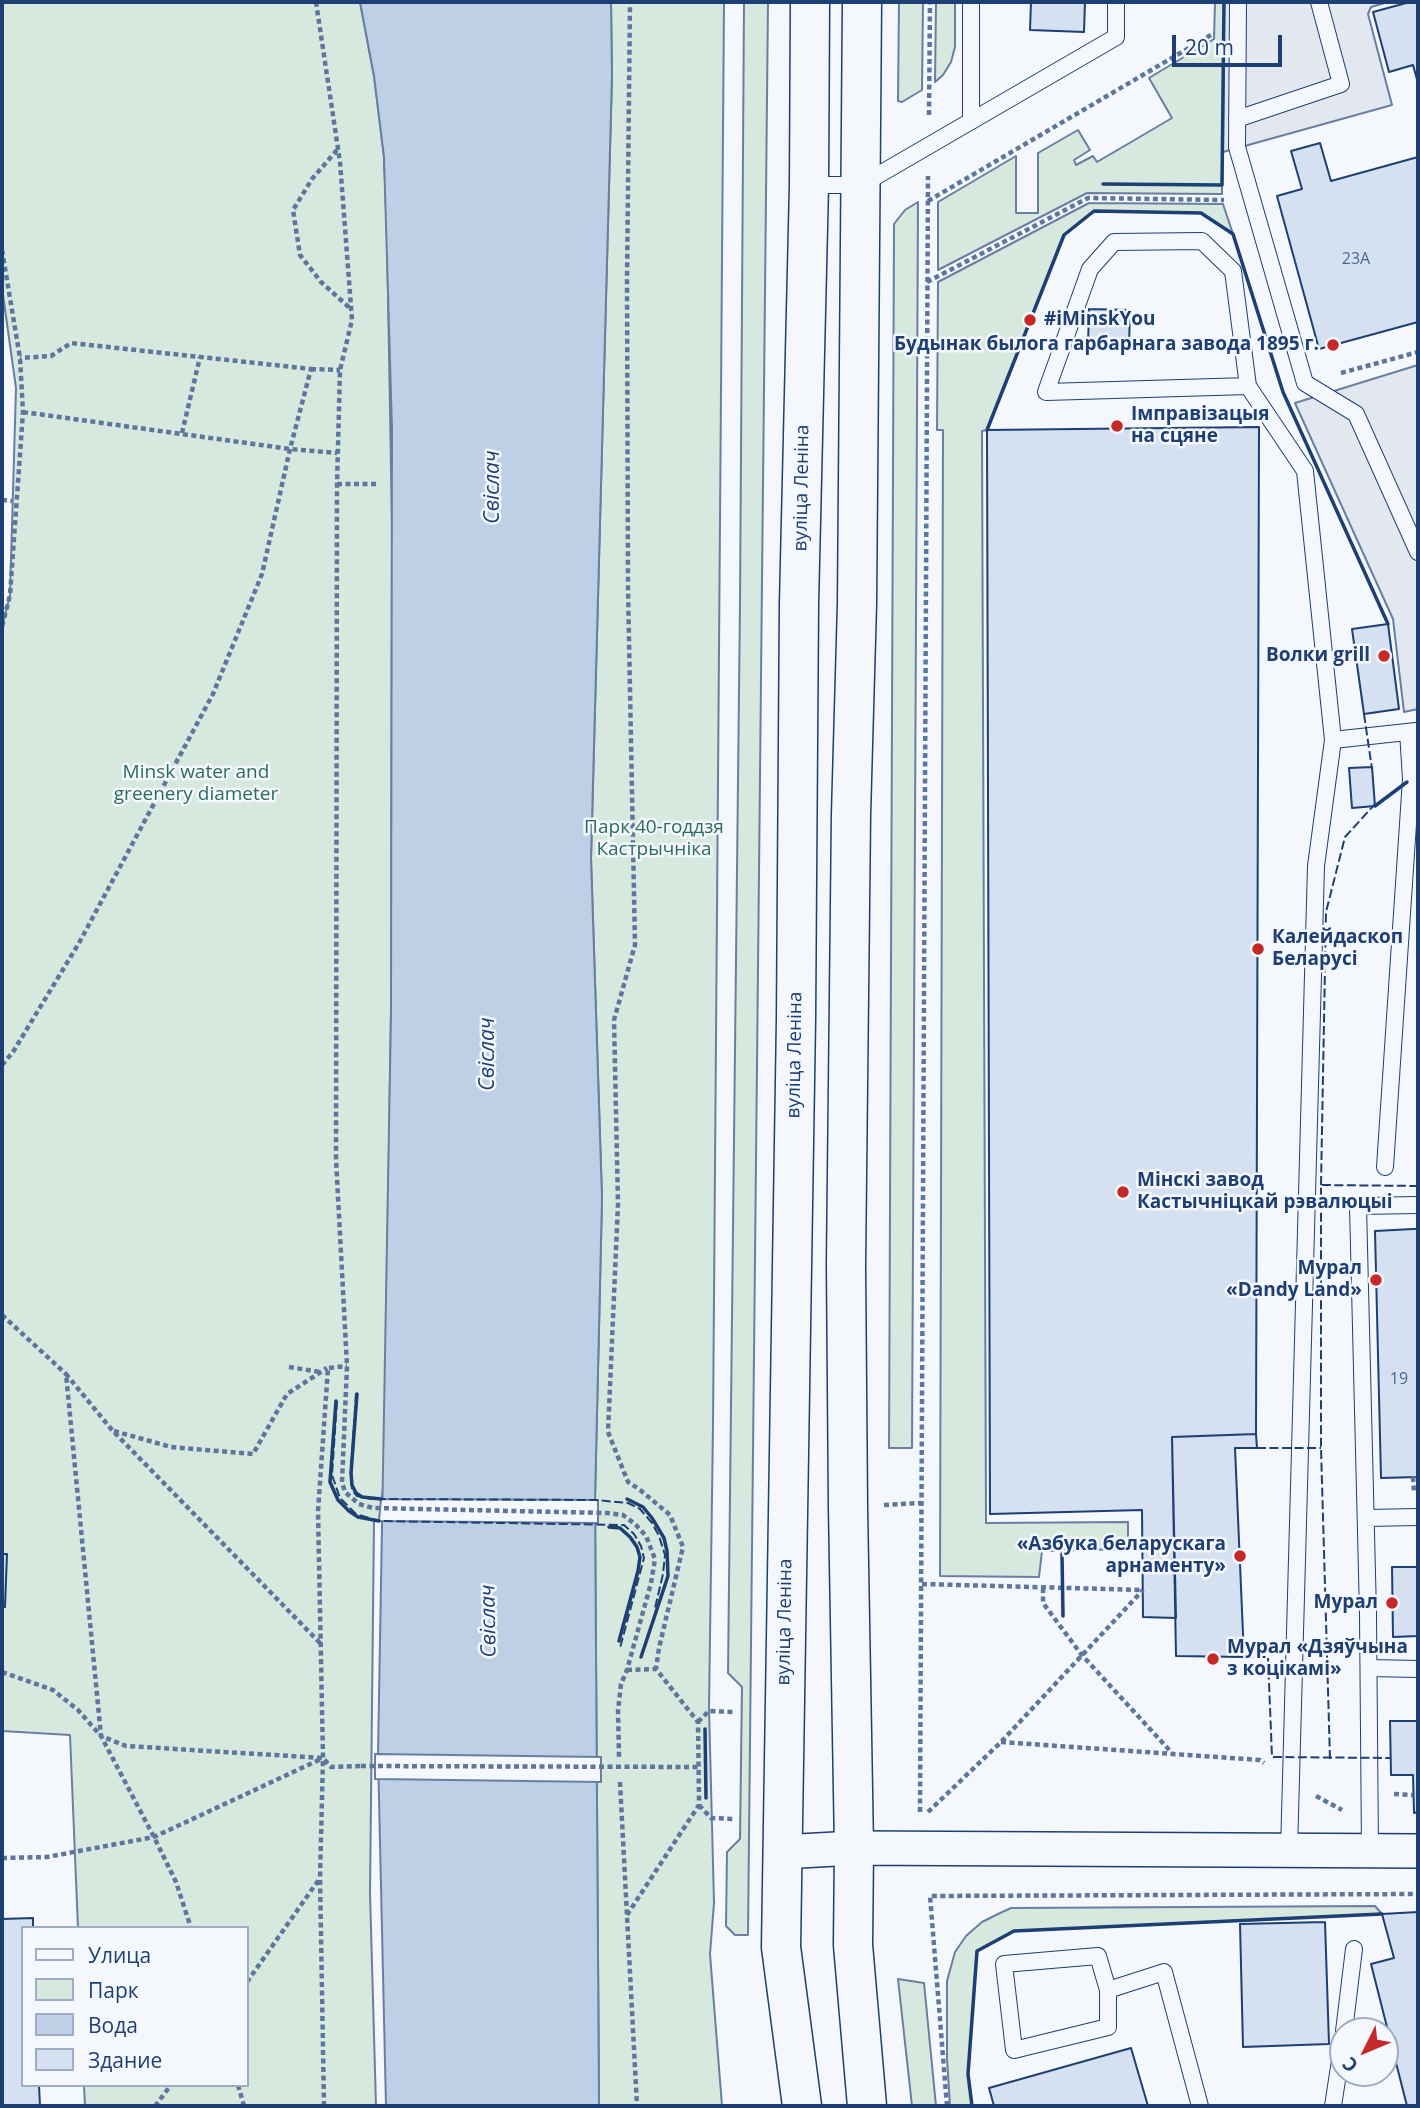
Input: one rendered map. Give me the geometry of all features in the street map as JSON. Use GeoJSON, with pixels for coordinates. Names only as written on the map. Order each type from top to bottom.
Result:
{"type":"FeatureCollection","features":[{"type":"Feature","properties":{"kind":"main road","name":"вуліца Леніна"},"geometry":{"type":"LineString","coordinates":[[802,2106],[781,1947],[781,1852],[810,2]]}},
{"type":"Feature","properties":{"kind":"main road"},"geometry":{"type":"LineString","coordinates":[[862,2],[846,1265],[853,1945],[867,2106]]}},
{"type":"Feature","properties":{"kind":"street"},"geometry":{"type":"LineString","coordinates":[[781,1852],[854,1848],[1289,1852],[1370,1839],[1418,1851]]}},
{"type":"Feature","properties":{"kind":"lane"},"geometry":{"type":"LineString","coordinates":[[971,2],[971,121]]}},
{"type":"Feature","properties":{"kind":"lane"},"geometry":{"type":"LineString","coordinates":[[809,185],[861,185],[1116,37],[1116,2]]}},
{"type":"Feature","properties":{"kind":"lane"},"geometry":{"type":"LineString","coordinates":[[1238,2],[1237,147],[1305,383],[1356,414],[1418,552]]}},
{"type":"Feature","properties":{"kind":"lane"},"geometry":{"type":"LineString","coordinates":[[1237,119],[1341,84],[1319,2]]}},
{"type":"Feature","properties":{"kind":"lane"},"geometry":{"type":"LineString","coordinates":[[1248,386],[1046,392],[1090,269],[1114,242],[1202,241],[1233,271],[1248,386],[1305,471],[1334,740],[1316,866],[1289,1852]]}},
{"type":"Feature","properties":{"kind":"lane"},"geometry":{"type":"LineString","coordinates":[[1334,740],[1413,732],[1385,1167]]}},
{"type":"Feature","properties":{"kind":"lane"},"geometry":{"type":"LineString","coordinates":[[1370,1839],[1369,1668],[1358,1206],[1418,1205]]}},
{"type":"Feature","properties":{"kind":"lane"},"geometry":{"type":"LineString","coordinates":[[1366,1518],[1418,1517]]}},
{"type":"Feature","properties":{"kind":"lane"},"geometry":{"type":"LineString","coordinates":[[1369,1668],[1418,1669]]}},
{"type":"Feature","properties":{"kind":"lane"},"geometry":{"type":"LineString","coordinates":[[1346,2017],[1354,1949]]}},
{"type":"Feature","properties":{"kind":"lane"},"geometry":{"type":"LineString","coordinates":[[1098,1956],[1108,1990],[1108,2027],[1014,2050],[1004,1964],[1098,1956]]}},
{"type":"Feature","properties":{"kind":"lane"},"geometry":{"type":"LineString","coordinates":[[1108,1990],[1164,1972],[1199,2106]]}},
{"type":"Feature","properties":{"kind":"lane"},"geometry":{"type":"LineString","coordinates":[[1333,2106],[1336,2087]]}},
{"type":"Feature","properties":{"kind":"path"},"geometry":{"type":"LineString","coordinates":[[316,2],[338,149],[352,310],[340,370],[337,453],[336,1159],[347,1366],[342,1482],[345,1492],[359,1504],[380,1509],[607,1513],[623,1516],[635,1524],[646,1536],[655,1559],[651,1583],[621,1684],[618,1711],[619,1758]]}},
{"type":"Feature","properties":{"kind":"path"},"geometry":{"type":"LineString","coordinates":[[627,1916],[699,1805],[698,1722],[656,1669],[683,1547],[670,1515],[628,1482],[608,1432],[618,1204],[614,1020],[635,945],[628,588],[629,2]]}},
{"type":"Feature","properties":{"kind":"path"},"geometry":{"type":"LineString","coordinates":[[929,86],[930,2]]}},
{"type":"Feature","properties":{"kind":"path"},"geometry":{"type":"LineString","coordinates":[[922,1584],[1143,1590],[1001,1742],[920,1820],[928,199],[1212,35],[1212,25]]}},
{"type":"Feature","properties":{"kind":"path"},"geometry":{"type":"LineString","coordinates":[[338,149],[312,178],[293,210],[300,255],[321,282],[352,310]]}},
{"type":"Feature","properties":{"kind":"path"},"geometry":{"type":"LineString","coordinates":[[927,282],[1088,198],[1253,199]]}},
{"type":"Feature","properties":{"kind":"path"},"geometry":{"type":"LineString","coordinates":[[2,250],[20,358],[23,412],[10,595],[2,627]]}},
{"type":"Feature","properties":{"kind":"path"},"geometry":{"type":"LineString","coordinates":[[20,358],[51,356],[71,343],[340,370]]}},
{"type":"Feature","properties":{"kind":"path"},"geometry":{"type":"LineString","coordinates":[[1305,383],[1418,352]]}},
{"type":"Feature","properties":{"kind":"path"},"geometry":{"type":"LineString","coordinates":[[181,433],[200,357]]}},
{"type":"Feature","properties":{"kind":"path"},"geometry":{"type":"LineString","coordinates":[[2,1065],[13,1052],[79,943],[214,694],[262,574],[311,369]]}},
{"type":"Feature","properties":{"kind":"path"},"geometry":{"type":"LineString","coordinates":[[23,412],[290,449],[337,453]]}},
{"type":"Feature","properties":{"kind":"path"},"geometry":{"type":"LineString","coordinates":[[337,484],[377,484]]}},
{"type":"Feature","properties":{"kind":"path"},"geometry":{"type":"LineString","coordinates":[[2,500],[12,501]]}},
{"type":"Feature","properties":{"kind":"path"},"geometry":{"type":"LineString","coordinates":[[2,1314],[66,1374],[112,1430],[320,1643]]}},
{"type":"Feature","properties":{"kind":"path"},"geometry":{"type":"LineString","coordinates":[[112,1430],[172,1447],[253,1454],[287,1394],[328,1368],[347,1366]]}},
{"type":"Feature","properties":{"kind":"path"},"geometry":{"type":"LineString","coordinates":[[289,1367],[320,1373]]}},
{"type":"Feature","properties":{"kind":"path"},"geometry":{"type":"LineString","coordinates":[[324,2106],[320,1877],[323,1758],[318,1511],[328,1368]]}},
{"type":"Feature","properties":{"kind":"path"},"geometry":{"type":"LineString","coordinates":[[66,1374],[101,1736]]}},
{"type":"Feature","properties":{"kind":"path"},"geometry":{"type":"LineString","coordinates":[[1043,1588],[1043,1603],[1082,1654],[1173,1754]]}},
{"type":"Feature","properties":{"kind":"path"},"geometry":{"type":"LineString","coordinates":[[627,1670],[656,1669]]}},
{"type":"Feature","properties":{"kind":"path"},"geometry":{"type":"LineString","coordinates":[[2,1672],[53,1690],[78,1710],[101,1736],[176,1882],[190,1926]]}},
{"type":"Feature","properties":{"kind":"path"},"geometry":{"type":"LineString","coordinates":[[698,1722],[709,1711],[734,1712]]}},
{"type":"Feature","properties":{"kind":"path"},"geometry":{"type":"LineString","coordinates":[[101,1736],[127,1746],[323,1758],[331,1767],[698,1767]]}},
{"type":"Feature","properties":{"kind":"path"},"geometry":{"type":"LineString","coordinates":[[1001,1742],[1260,1760],[1370,1839]]}},
{"type":"Feature","properties":{"kind":"path"},"geometry":{"type":"LineString","coordinates":[[2,1858],[47,1857],[154,1837],[323,1758]]}},
{"type":"Feature","properties":{"kind":"path"},"geometry":{"type":"LineString","coordinates":[[620,1782],[638,2106]]}},
{"type":"Feature","properties":{"kind":"path"},"geometry":{"type":"LineString","coordinates":[[699,1805],[710,1818],[733,1819]]}},
{"type":"Feature","properties":{"kind":"path"},"geometry":{"type":"LineString","coordinates":[[248,1981],[320,1877]]}},
{"type":"Feature","properties":{"kind":"path"},"geometry":{"type":"LineString","coordinates":[[156,2106],[170,2087]]}},
{"type":"Feature","properties":{"kind":"path"},"geometry":{"type":"LineString","coordinates":[[238,2087],[243,2106]]}},
{"type":"Feature","properties":{"kind":"green space","name":"Minsk water and greenery diameter"},"geometry":{"type":"Polygon","coordinates":[[[2,2],[360,2],[374,76],[384,157],[392,526],[391,1013],[384,1480],[379,1521],[374,1520],[370,1893],[376,2106],[85,2106],[84,2087],[248,2087],[248,1926],[78,1926],[70,1735],[2,1731],[2,627],[10,595],[16,388],[2,288],[2,2]]]}},
{"type":"Feature","properties":{"kind":"green space","name":"Парк 40-годдзя Кастрычніка"},"geometry":{"type":"Polygon","coordinates":[[[611,2],[724,2],[709,1708],[714,1903],[710,1954],[722,2106],[599,2106],[595,1500],[602,1198],[591,858],[612,75],[611,2]]]}},
{"type":"Feature","properties":{"kind":"green space"},"geometry":{"type":"Polygon","coordinates":[[[744,2],[768,2],[748,1935],[735,1935],[726,1926],[727,1852],[740,1839],[742,1687],[728,1673],[744,2]]]}},
{"type":"Feature","properties":{"kind":"green space"},"geometry":{"type":"Polygon","coordinates":[[[899,2],[923,2],[922,90],[902,102],[898,101],[899,2]]]}},
{"type":"Feature","properties":{"kind":"green space"},"geometry":{"type":"Polygon","coordinates":[[[936,2],[955,2],[955,47],[951,62],[935,82],[936,2]]]}},
{"type":"Feature","properties":{"kind":"green space"},"geometry":{"type":"Polygon","coordinates":[[[1215,2],[1224,2],[1222,194],[1087,193],[938,270],[938,202],[1016,156],[1016,213],[1038,213],[1038,153],[1078,130],[1090,150],[1074,160],[1076,165],[1093,156],[1097,162],[1172,118],[1149,78],[1214,39],[1215,2]]]}},
{"type":"Feature","properties":{"kind":"green space"},"geometry":{"type":"Polygon","coordinates":[[[918,202],[912,1448],[889,1448],[894,224],[905,210],[918,202]]]}},
{"type":"Feature","properties":{"kind":"green space"},"geometry":{"type":"Polygon","coordinates":[[[1089,203],[1223,204],[1233,234],[1201,213],[1094,211],[1064,235],[987,430],[982,431],[986,1523],[1128,1522],[1128,1549],[1042,1551],[1039,1577],[940,1576],[943,430],[937,430],[938,282],[1089,203]]]}},
{"type":"Feature","properties":{"kind":"green space"},"geometry":{"type":"Polygon","coordinates":[[[1375,1906],[1382,1914],[1014,1931],[977,1951],[968,2074],[972,2106],[950,2106],[947,1981],[955,1952],[966,1936],[982,1922],[998,1914],[1011,1908],[1375,1906]]]}},
{"type":"Feature","properties":{"kind":"green space"},"geometry":{"type":"Polygon","coordinates":[[[898,1979],[924,1983],[936,2106],[912,2106],[898,1979]]]}},
{"type":"Feature","properties":{"kind":"shaded area"},"geometry":{"type":"Polygon","coordinates":[[[1224,2],[1388,2],[1371,7],[1368,14],[1392,105],[1223,152],[1224,2]]]}},
{"type":"Feature","properties":{"kind":"shaded area"},"geometry":{"type":"Polygon","coordinates":[[[1418,365],[1418,709],[1404,712],[1393,619],[1295,403],[1418,365]]]}},
{"type":"Feature","properties":{"kind":"water","name":"Свіслач"},"geometry":{"type":"Polygon","coordinates":[[[360,2],[611,2],[612,75],[591,858],[602,1198],[595,1500],[599,2106],[386,2106],[378,1754],[391,1013],[392,429],[384,157],[374,76],[360,2]]]}},
{"type":"Feature","properties":{"kind":"pier"},"geometry":{"type":"Polygon","coordinates":[[[381,1499],[598,1500],[598,1523],[379,1521],[381,1499]]]}},
{"type":"Feature","properties":{"kind":"pier"},"geometry":{"type":"Polygon","coordinates":[[[375,1754],[601,1757],[601,1782],[375,1779],[375,1754]]]}},
{"type":"Feature","properties":{"kind":"building"},"geometry":{"type":"Polygon","coordinates":[[[1031,2],[1085,2],[1084,32],[1030,30],[1031,2]]]}},
{"type":"Feature","properties":{"kind":"building"},"geometry":{"type":"Polygon","coordinates":[[[1418,2],[1418,83],[1413,65],[1389,72],[1373,12],[1418,2]]]}},
{"type":"Feature","properties":{"kind":"building"},"geometry":{"type":"Polygon","coordinates":[[[1320,143],[1331,181],[1418,157],[1418,322],[1319,349],[1277,196],[1302,189],[1291,151],[1320,143]]]}},
{"type":"Feature","properties":{"kind":"building"},"geometry":{"type":"Polygon","coordinates":[[[1089,309],[1130,310],[1129,346],[1088,345],[1089,309]]]}},
{"type":"Feature","properties":{"kind":"building","name":"Мінскі завод Кастычніцкай рэвалюцыі"},"geometry":{"type":"Polygon","coordinates":[[[1259,427],[1256,1434],[1172,1437],[1176,1618],[1143,1617],[1142,1510],[990,1514],[987,430],[1259,427]]]}},
{"type":"Feature","properties":{"kind":"building"},"geometry":{"type":"Polygon","coordinates":[[[1388,624],[1399,709],[1364,714],[1352,629],[1388,624]]]}},
{"type":"Feature","properties":{"kind":"building"},"geometry":{"type":"Polygon","coordinates":[[[1372,767],[1375,806],[1352,808],[1349,768],[1372,767]]]}},
{"type":"Feature","properties":{"kind":"building"},"geometry":{"type":"Polygon","coordinates":[[[1418,1229],[1418,1477],[1381,1478],[1375,1231],[1418,1229]]]}},
{"type":"Feature","properties":{"kind":"building"},"geometry":{"type":"Polygon","coordinates":[[[1256,1434],[1257,1448],[1235,1448],[1244,1657],[1176,1656],[1172,1437],[1256,1434]]]}},
{"type":"Feature","properties":{"kind":"building"},"geometry":{"type":"Polygon","coordinates":[[[2,1554],[7,1554],[5,1607],[2,1607],[2,1554]]]}},
{"type":"Feature","properties":{"kind":"building"},"geometry":{"type":"Polygon","coordinates":[[[1392,1567],[1418,1567],[1418,1636],[1393,1637],[1392,1567]]]}},
{"type":"Feature","properties":{"kind":"building"},"geometry":{"type":"Polygon","coordinates":[[[1390,1721],[1418,1721],[1418,1812],[1414,1813],[1413,1775],[1391,1775],[1390,1721]]]}},
{"type":"Feature","properties":{"kind":"building"},"geometry":{"type":"Polygon","coordinates":[[[1418,1912],[1418,2106],[1407,2106],[1399,2074],[1399,2017],[1384,2017],[1371,1964],[1394,1958],[1382,1914],[1418,1912]]]}},
{"type":"Feature","properties":{"kind":"building"},"geometry":{"type":"Polygon","coordinates":[[[33,1918],[33,1926],[21,1926],[21,2087],[39,2087],[40,2106],[2,2106],[2,1919],[33,1918]]]}},
{"type":"Feature","properties":{"kind":"building"},"geometry":{"type":"Polygon","coordinates":[[[1325,1922],[1329,2044],[1243,2047],[1240,1924],[1325,1922]]]}},
{"type":"Feature","properties":{"kind":"building"},"geometry":{"type":"Polygon","coordinates":[[[1131,2048],[1148,2106],[994,2106],[989,2088],[1131,2048]]]}},
{"type":"Feature","properties":{"kind":"fence"},"geometry":{"type":"LineString","coordinates":[[1364,714],[1372,769]]}},
{"type":"Feature","properties":{"kind":"fence"},"geometry":{"type":"LineString","coordinates":[[1321,1185],[1326,912],[1345,837],[1375,804]]}},
{"type":"Feature","properties":{"kind":"fence"},"geometry":{"type":"LineString","coordinates":[[1330,1759],[1321,1448],[1321,1185],[1418,1186]]}},
{"type":"Feature","properties":{"kind":"fence"},"geometry":{"type":"LineString","coordinates":[[356,1393],[351,1471],[352,1490],[357,1496],[371,1499],[595,1500],[628,1503],[640,1509],[652,1523],[665,1555],[655,1608]]}},
{"type":"Feature","properties":{"kind":"fence"},"geometry":{"type":"LineString","coordinates":[[337,1401],[332,1475],[340,1498],[356,1514],[379,1521],[624,1525],[634,1534],[644,1558],[620,1648]]}},
{"type":"Feature","properties":{"kind":"fence"},"geometry":{"type":"LineString","coordinates":[[1257,1448],[1321,1448]]}},
{"type":"Feature","properties":{"kind":"fence"},"geometry":{"type":"LineString","coordinates":[[1244,1657],[1268,1657],[1272,1757],[1391,1758]]}},
{"type":"Feature","properties":{"kind":"wall"},"geometry":{"type":"LineString","coordinates":[[1103,184],[1222,185],[1224,2]]}},
{"type":"Feature","properties":{"kind":"wall"},"geometry":{"type":"LineString","coordinates":[[987,430],[1064,235],[1094,211],[1201,213],[1233,234],[1283,392],[1388,624]]}},
{"type":"Feature","properties":{"kind":"wall"},"geometry":{"type":"LineString","coordinates":[[1375,806],[1407,782]]}},
{"type":"Feature","properties":{"kind":"wall"},"geometry":{"type":"LineString","coordinates":[[357,1394],[352,1485],[362,1497],[381,1499]]}},
{"type":"Feature","properties":{"kind":"wall"},"geometry":{"type":"LineString","coordinates":[[336,1401],[330,1482],[338,1500],[349,1511],[358,1517],[379,1521]]}},
{"type":"Feature","properties":{"kind":"wall"},"geometry":{"type":"LineString","coordinates":[[627,1499],[643,1507],[652,1518],[664,1538],[667,1551],[668,1576],[641,1657]]}},
{"type":"Feature","properties":{"kind":"wall"},"geometry":{"type":"LineString","coordinates":[[609,1527],[620,1528],[630,1537],[640,1557],[619,1641]]}},
{"type":"Feature","properties":{"kind":"wall"},"geometry":{"type":"LineString","coordinates":[[1062,1554],[1063,1616]]}},
{"type":"Feature","properties":{"kind":"wall"},"geometry":{"type":"LineString","coordinates":[[705,1729],[706,1798]]}},
{"type":"Feature","properties":{"kind":"wall"},"geometry":{"type":"LineString","coordinates":[[972,2106],[968,2074],[977,1951],[1014,1931],[1382,1914]]}},
{"type":"Feature","properties":{"kind":"place","name":"#iMinskYou"},"geometry":{"type":"Point","coordinates":[1030,320]}},
{"type":"Feature","properties":{"kind":"place","name":"Будынак былога гарбарнага завода 1895 г."},"geometry":{"type":"Point","coordinates":[1333,345]}},
{"type":"Feature","properties":{"kind":"place","name":"Імправізацыя на сцяне"},"geometry":{"type":"Point","coordinates":[1117,426]}},
{"type":"Feature","properties":{"kind":"place","name":"Волки grill"},"geometry":{"type":"Point","coordinates":[1384,656]}},
{"type":"Feature","properties":{"kind":"place","name":"Калейдаскоп Беларусі"},"geometry":{"type":"Point","coordinates":[1258,949]}},
{"type":"Feature","properties":{"kind":"place","name":"Мінскі завод Кастычніцкай рэвалюцыі"},"geometry":{"type":"Point","coordinates":[1123,1192]}},
{"type":"Feature","properties":{"kind":"place","name":"Мурал «Dandy Land»"},"geometry":{"type":"Point","coordinates":[1376,1280]}},
{"type":"Feature","properties":{"kind":"place","name":"«Азбука беларускага арнаменту»"},"geometry":{"type":"Point","coordinates":[1240,1556]}},
{"type":"Feature","properties":{"kind":"place","name":"Мурал"},"geometry":{"type":"Point","coordinates":[1392,1603]}},
{"type":"Feature","properties":{"kind":"place","name":"Мурал «Дзяўчына з коцікамі»"},"geometry":{"type":"Point","coordinates":[1213,1659]}}]}
